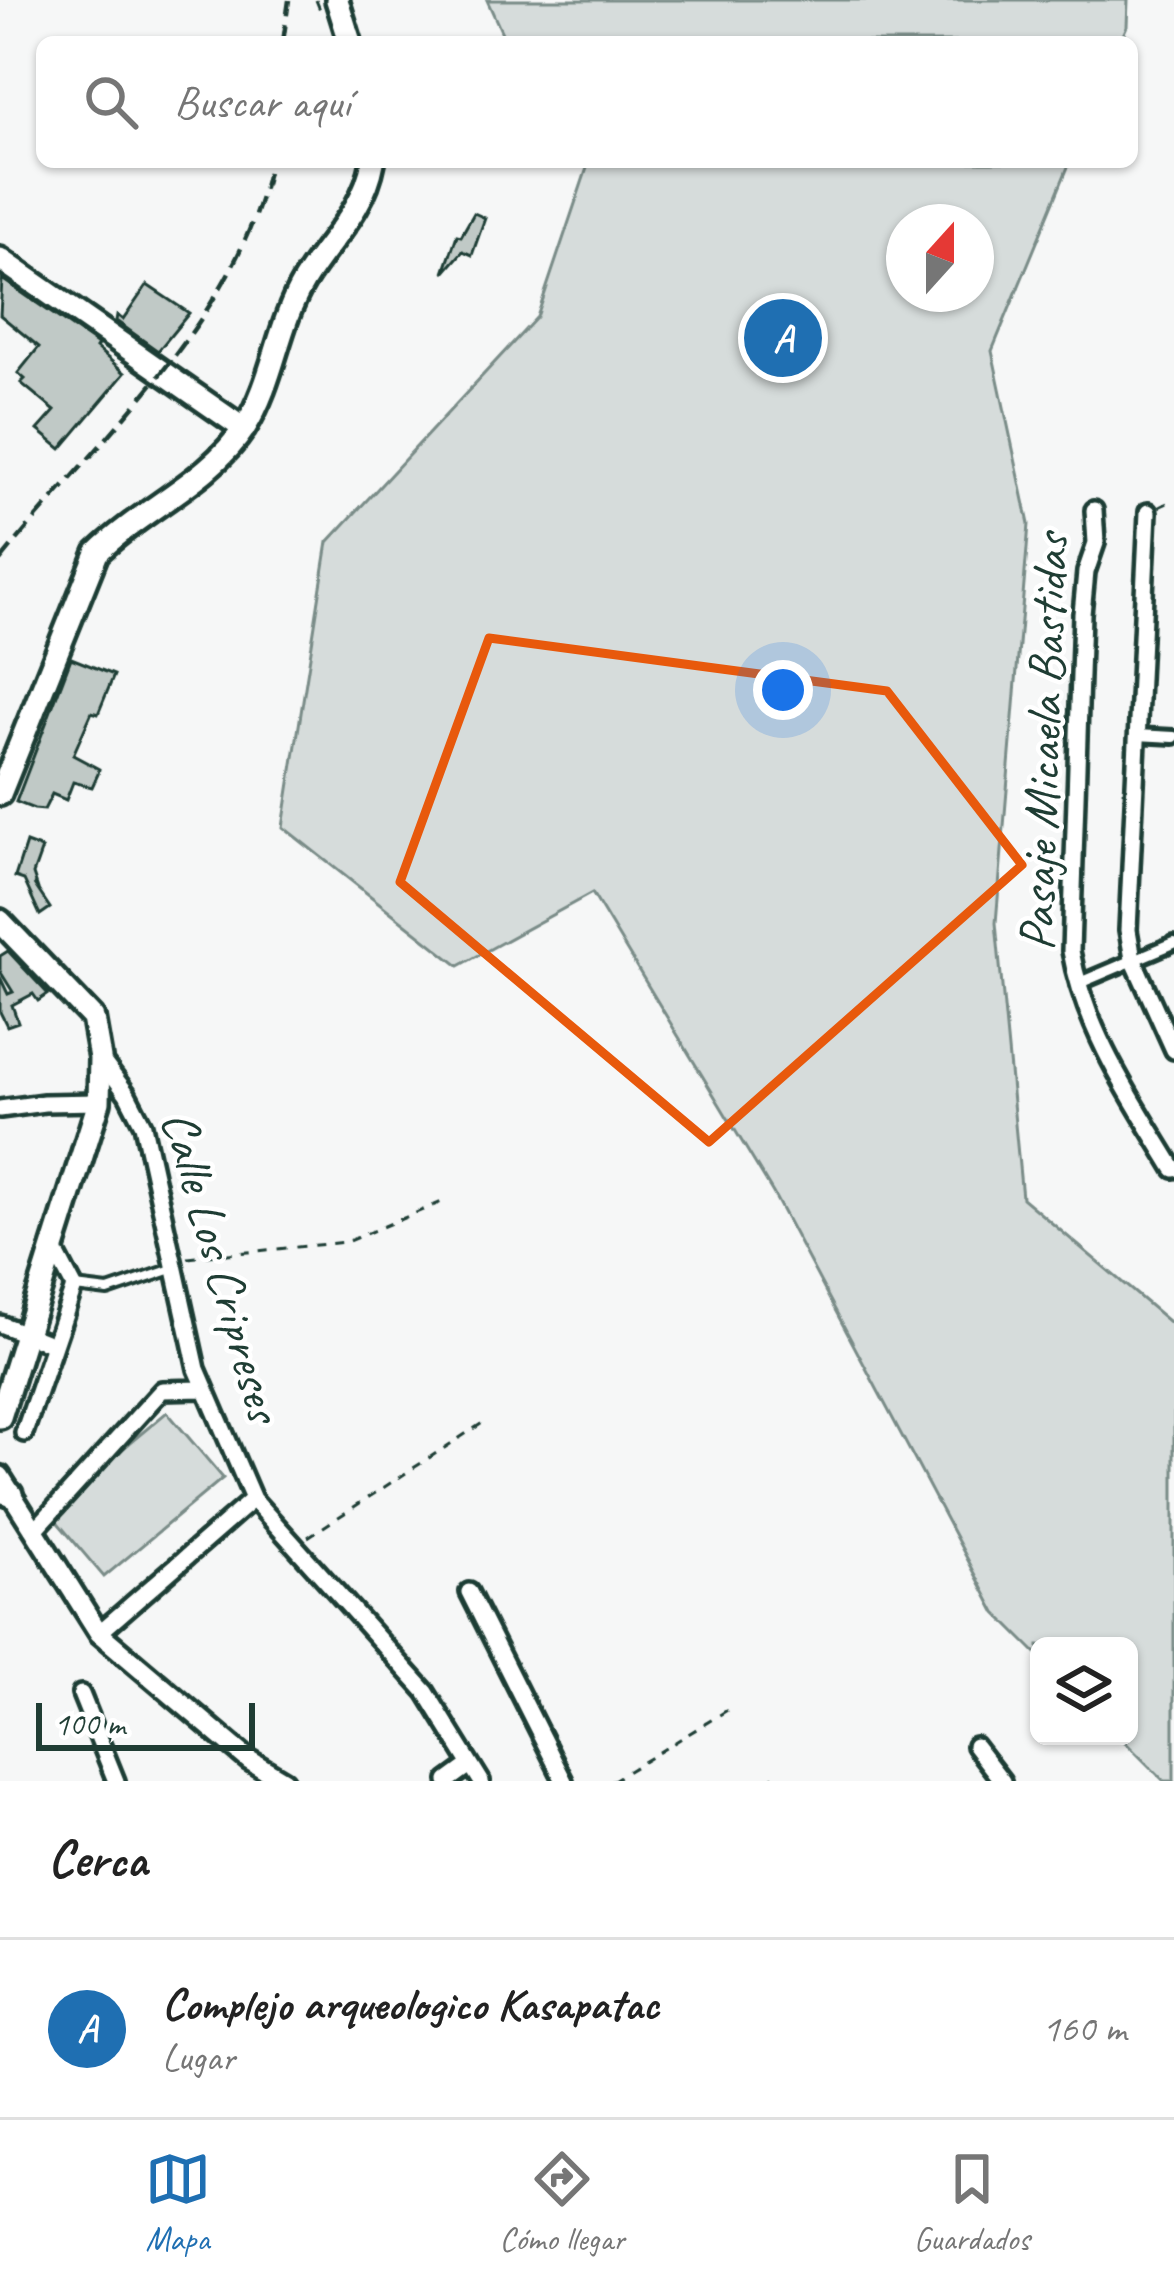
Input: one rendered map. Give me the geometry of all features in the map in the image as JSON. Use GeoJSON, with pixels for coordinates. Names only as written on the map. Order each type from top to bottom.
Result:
{"type":"FeatureCollection","features":[{"type":"Feature","properties":{"kind":"main road"},"geometry":{"type":"LineString","coordinates":[[337,0],[348,36]]}},
{"type":"Feature","properties":{"kind":"main road"},"geometry":{"type":"LineString","coordinates":[[0,794],[98,553],[123,528],[206,470],[244,429],[272,373],[301,285],[353,217],[372,168]]}},
{"type":"Feature","properties":{"kind":"main road"},"geometry":{"type":"LineString","coordinates":[[0,259],[244,429]]}},
{"type":"Feature","properties":{"kind":"main road"},"geometry":{"type":"LineString","coordinates":[[0,921],[93,1018],[100,1058],[100,1102],[0,1417]]}},
{"type":"Feature","properties":{"kind":"street","name":"Pasaje Micaela Bastidas"},"geometry":{"type":"LineString","coordinates":[[1094,510],[1096,543],[1086,572],[1082,614],[1071,951],[1077,984],[1113,1066],[1174,1169]]}},
{"type":"Feature","properties":{"kind":"street"},"geometry":{"type":"LineString","coordinates":[[1148,512],[1128,930],[1133,959],[1174,1050]]}},
{"type":"Feature","properties":{"kind":"street"},"geometry":{"type":"LineString","coordinates":[[1137,735],[1174,737]]}},
{"type":"Feature","properties":{"kind":"street"},"geometry":{"type":"LineString","coordinates":[[1077,984],[1174,944]]}},
{"type":"Feature","properties":{"kind":"street","name":"Calle Los Cripreses"},"geometry":{"type":"LineString","coordinates":[[100,1058],[127,1094],[142,1125],[202,1389],[253,1498],[426,1692],[481,1781]]}},
{"type":"Feature","properties":{"kind":"street"},"geometry":{"type":"LineString","coordinates":[[0,1109],[100,1102]]}},
{"type":"Feature","properties":{"kind":"street"},"geometry":{"type":"LineString","coordinates":[[23,1433],[74,1287],[54,1249]]}},
{"type":"Feature","properties":{"kind":"street"},"geometry":{"type":"LineString","coordinates":[[0,1324],[53,1345]]}},
{"type":"Feature","properties":{"kind":"street"},"geometry":{"type":"LineString","coordinates":[[35,1530],[162,1390],[202,1389]]}},
{"type":"Feature","properties":{"kind":"street"},"geometry":{"type":"LineString","coordinates":[[4,1487],[99,1633],[249,1760],[284,1781]]}},
{"type":"Feature","properties":{"kind":"street"},"geometry":{"type":"LineString","coordinates":[[99,1633],[253,1498]]}},
{"type":"Feature","properties":{"kind":"street"},"geometry":{"type":"LineString","coordinates":[[469,1592],[564,1781]]}},
{"type":"Feature","properties":{"kind":"street"},"geometry":{"type":"LineString","coordinates":[[81,1694],[116,1781]]}},
{"type":"Feature","properties":{"kind":"street"},"geometry":{"type":"LineString","coordinates":[[975,1745],[1002,1781]]}},
{"type":"Feature","properties":{"kind":"street"},"geometry":{"type":"LineString","coordinates":[[448,1781],[470,1765]]}},
{"type":"Feature","properties":{"kind":"lane"},"geometry":{"type":"LineString","coordinates":[[74,1287],[108,1292],[175,1264]]}},
{"type":"Feature","properties":{"kind":"path"},"geometry":{"type":"LineString","coordinates":[[175,1264],[346,1242],[442,1202]]}},
{"type":"Feature","properties":{"kind":"path"},"geometry":{"type":"LineString","coordinates":[[296,1545],[484,1422]]}},
{"type":"Feature","properties":{"kind":"path"},"geometry":{"type":"LineString","coordinates":[[612,1781],[729,1709]]}},
{"type":"Feature","properties":{"kind":"path"},"geometry":{"type":"LineString","coordinates":[[766,1781],[780,1772]]}},
{"type":"Feature","properties":{"kind":"highlighted area"},"geometry":{"type":"Polygon","coordinates":[[[489,638],[887,691],[1022,865],[709,1142],[400,882],[489,638]]]}},
{"type":"Feature","properties":{"kind":"shaded area"},"geometry":{"type":"Polygon","coordinates":[[[487,0],[1128,0],[1123,36],[503,36],[487,0]]]}},
{"type":"Feature","properties":{"kind":"shaded area"},"geometry":{"type":"Polygon","coordinates":[[[587,168],[1068,168],[992,351],[1029,524],[996,923],[1022,1198],[1174,1326],[1174,1781],[1164,1781],[1128,1745],[1138,1745],[1138,1637],[1030,1637],[1030,1647],[996,1613],[773,1193],[592,893],[459,966],[283,827],[328,542],[537,317],[587,168]]]}},
{"type":"Feature","properties":{"kind":"shaded area"},"geometry":{"type":"Polygon","coordinates":[[[167,1412],[223,1478],[104,1577],[48,1511],[167,1412]]]}},
{"type":"Feature","properties":{"kind":"building"},"geometry":{"type":"Polygon","coordinates":[[[474,213],[485,218],[472,255],[463,251],[444,273],[457,235],[461,236],[474,213]]]}},
{"type":"Feature","properties":{"kind":"building"},"geometry":{"type":"Polygon","coordinates":[[[2,279],[98,345],[125,373],[61,449],[38,430],[55,411],[21,383],[25,379],[18,373],[39,347],[0,315],[2,279]]]}},
{"type":"Feature","properties":{"kind":"building"},"geometry":{"type":"Polygon","coordinates":[[[147,285],[189,313],[158,351],[116,321],[117,315],[123,320],[147,285]]]}},
{"type":"Feature","properties":{"kind":"building"},"geometry":{"type":"Polygon","coordinates":[[[71,658],[114,675],[73,755],[99,769],[98,774],[92,787],[73,782],[66,800],[52,794],[44,810],[34,809],[16,802],[71,658]]]}},
{"type":"Feature","properties":{"kind":"building"},"geometry":{"type":"Polygon","coordinates":[[[26,843],[42,849],[33,874],[37,886],[34,884],[50,908],[40,915],[24,880],[15,877],[26,843]]]}},
{"type":"Feature","properties":{"kind":"building"},"geometry":{"type":"Polygon","coordinates":[[[8,951],[48,994],[38,1001],[33,994],[12,1005],[18,1022],[7,1026],[0,1012],[0,977],[8,994],[13,992],[0,971],[0,956],[8,951]]]}},
{"type":"Feature","properties":{"kind":"railway"},"geometry":{"type":"LineString","coordinates":[[284,36],[289,0]]}},
{"type":"Feature","properties":{"kind":"railway"},"geometry":{"type":"LineString","coordinates":[[0,561],[196,326],[228,274],[253,219],[268,168]]}},
{"type":"Feature","properties":{"kind":"place","name":"Complejo arqueologico Kasapatac"},"geometry":{"type":"Point","coordinates":[783,338]}}]}
